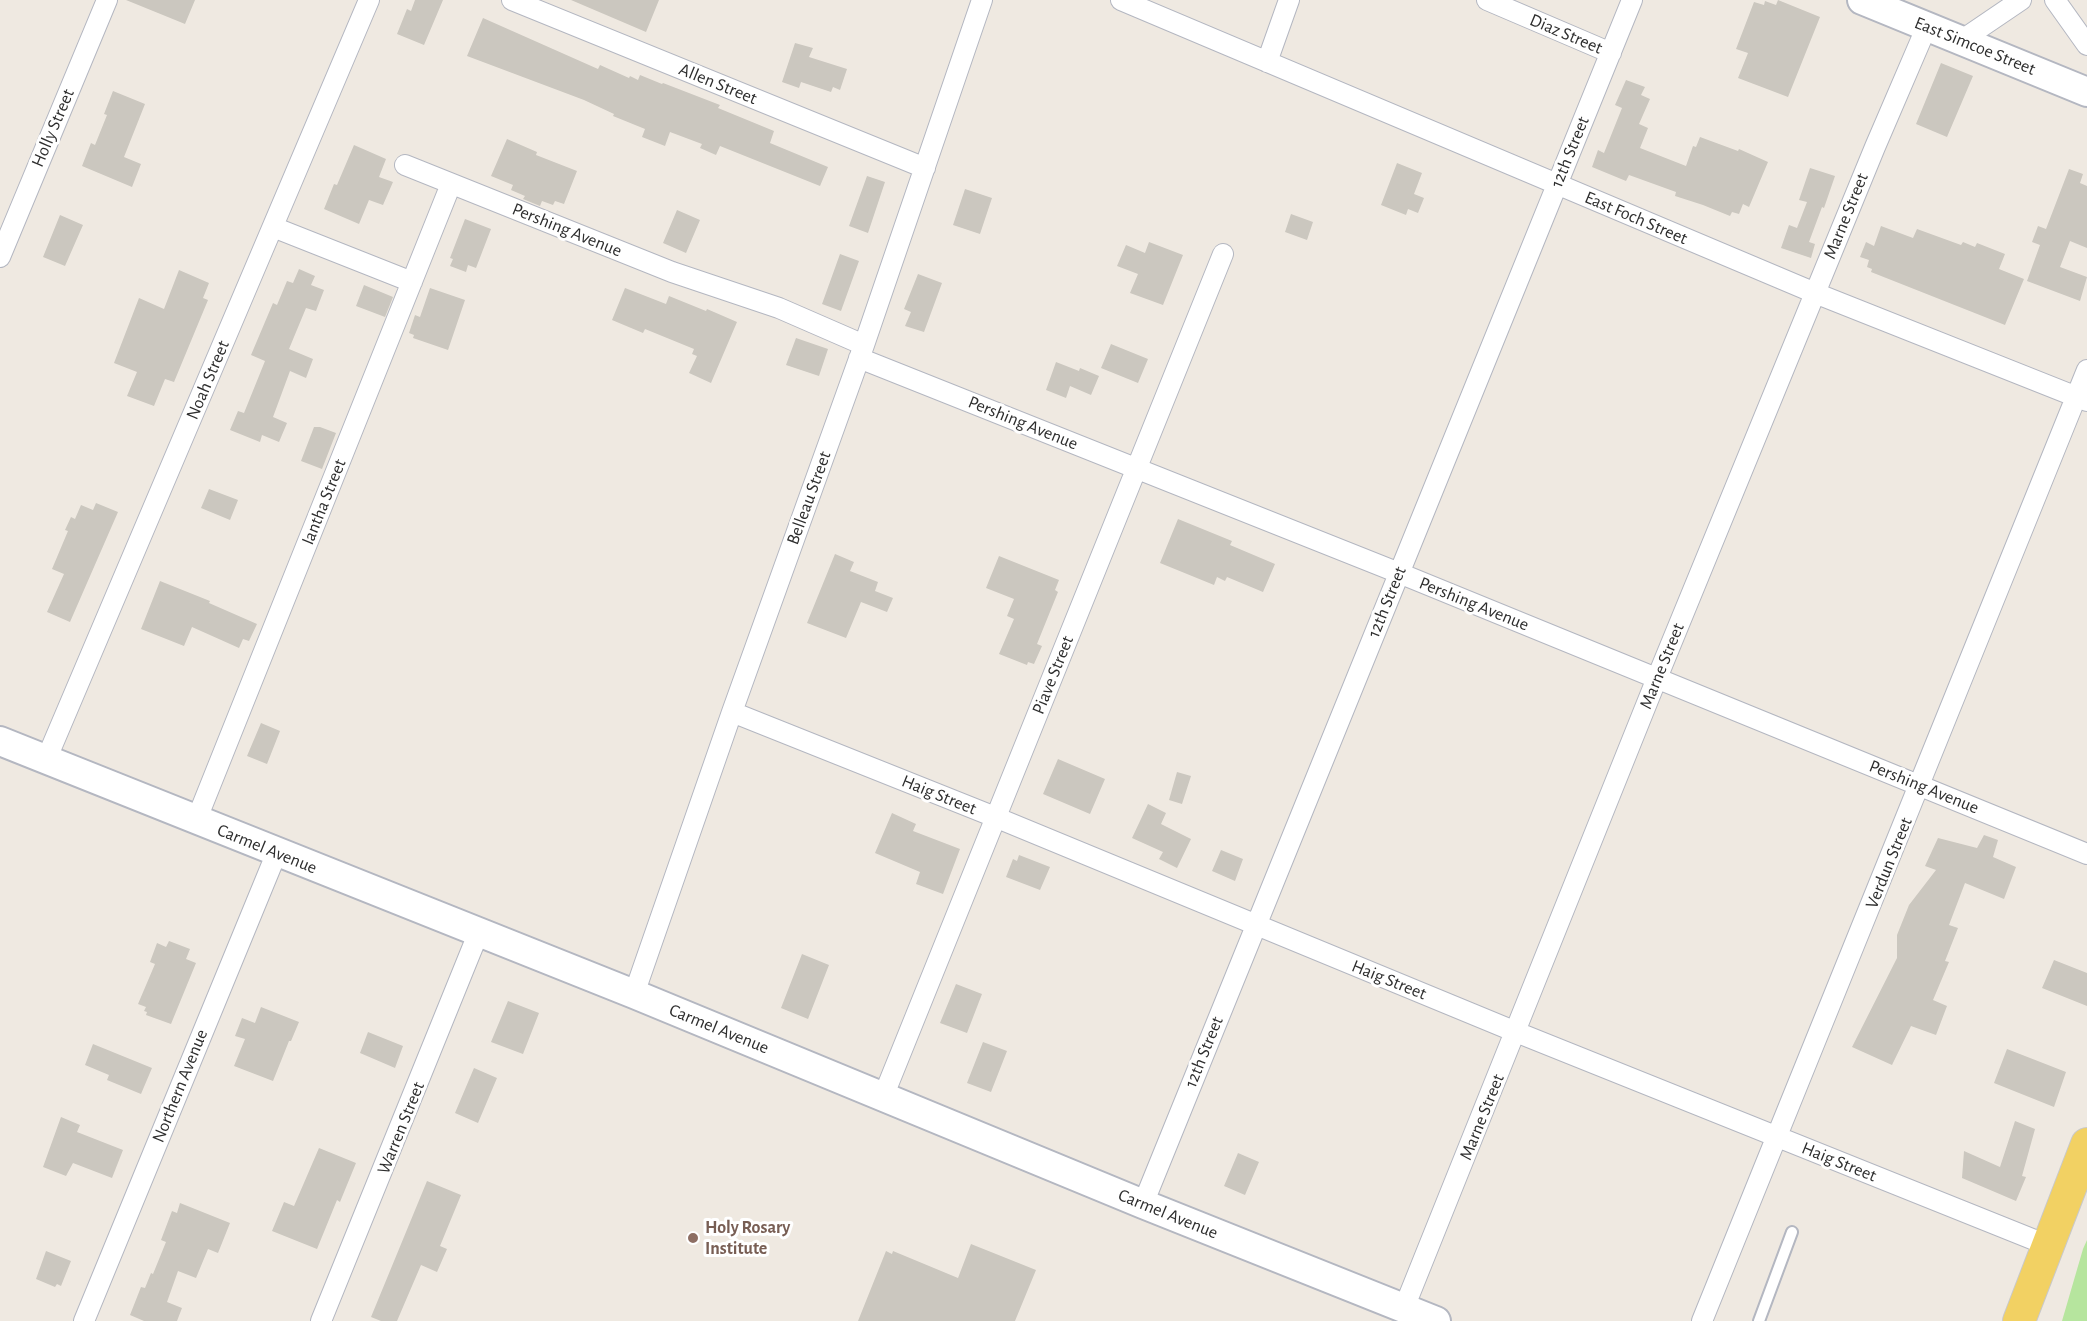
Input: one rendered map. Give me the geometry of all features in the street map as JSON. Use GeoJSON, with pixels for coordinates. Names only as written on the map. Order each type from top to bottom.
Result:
{"type":"FeatureCollection","features":[{"type":"Feature","properties":{"kind":"main road","name":"East Simcoe Street"},"geometry":{"type":"LineString","coordinates":[[1862,0],[2087,92]]}},
{"type":"Feature","properties":{"kind":"main road","name":"Carmel Avenue"},"geometry":{"type":"LineString","coordinates":[[0,741],[478,934],[634,994],[1143,1204],[1436,1321]]}},
{"type":"Feature","properties":{"kind":"main road"},"geometry":{"type":"LineString","coordinates":[[2019,1321],[2087,1144]]}},
{"type":"Feature","properties":{"kind":"street","name":"Holly Street"},"geometry":{"type":"LineString","coordinates":[[0,257],[107,0]]}},
{"type":"Feature","properties":{"kind":"street","name":"Noah Street"},"geometry":{"type":"LineString","coordinates":[[46,760],[369,0]]}},
{"type":"Feature","properties":{"kind":"street","name":"Allen Street"},"geometry":{"type":"LineString","coordinates":[[512,0],[925,168]]}},
{"type":"Feature","properties":{"kind":"street","name":"Belleau Street"},"geometry":{"type":"LineString","coordinates":[[634,994],[732,712],[862,351],[982,0]]}},
{"type":"Feature","properties":{"kind":"street","name":"East Foch Street"},"geometry":{"type":"LineString","coordinates":[[1121,0],[1815,293],[2082,399]]}},
{"type":"Feature","properties":{"kind":"street"},"geometry":{"type":"LineString","coordinates":[[1267,62],[1289,0]]}},
{"type":"Feature","properties":{"kind":"street","name":"Diaz Street"},"geometry":{"type":"LineString","coordinates":[[1487,0],[1611,53]]}},
{"type":"Feature","properties":{"kind":"street","name":"12th Street"},"geometry":{"type":"LineString","coordinates":[[1143,1204],[1632,0]]}},
{"type":"Feature","properties":{"kind":"street"},"geometry":{"type":"LineString","coordinates":[[1962,40],[2021,0]]}},
{"type":"Feature","properties":{"kind":"street"},"geometry":{"type":"LineString","coordinates":[[2055,0],[2087,45]]}},
{"type":"Feature","properties":{"kind":"street","name":"Marne Street"},"geometry":{"type":"LineString","coordinates":[[1404,1308],[1657,678],[1927,26]]}},
{"type":"Feature","properties":{"kind":"street","name":"Pershing Avenue"},"geometry":{"type":"LineString","coordinates":[[405,165],[672,272],[779,308],[862,351],[1136,468],[2087,854]]}},
{"type":"Feature","properties":{"kind":"street","name":"Iantha Street"},"geometry":{"type":"LineString","coordinates":[[196,820],[451,184]]}},
{"type":"Feature","properties":{"kind":"street"},"geometry":{"type":"LineString","coordinates":[[273,227],[412,282]]}},
{"type":"Feature","properties":{"kind":"street","name":"Piave Street"},"geometry":{"type":"LineString","coordinates":[[883,1097],[1223,254]]}},
{"type":"Feature","properties":{"kind":"street","name":"Verdun Street"},"geometry":{"type":"LineString","coordinates":[[1702,1321],[2082,399],[2087,370]]}},
{"type":"Feature","properties":{"kind":"street","name":"Haig Street"},"geometry":{"type":"LineString","coordinates":[[732,712],[996,817],[1516,1032],[2047,1245]]}},
{"type":"Feature","properties":{"kind":"street","name":"Northern Avenue"},"geometry":{"type":"LineString","coordinates":[[84,1321],[277,852]]}},
{"type":"Feature","properties":{"kind":"street","name":"Warren Street"},"geometry":{"type":"LineString","coordinates":[[321,1321],[478,934]]}},
{"type":"Feature","properties":{"kind":"lane"},"geometry":{"type":"LineString","coordinates":[[1759,1321],[1792,1232]]}},
{"type":"Feature","properties":{"kind":"green space"},"geometry":{"type":"Polygon","coordinates":[[[2087,1240],[2087,1321],[2062,1321],[2083,1249],[2087,1240]]]}},
{"type":"Feature","properties":{"kind":"building"},"geometry":{"type":"Polygon","coordinates":[[[126,0],[195,0],[185,24],[126,0]]]}},
{"type":"Feature","properties":{"kind":"building"},"geometry":{"type":"Polygon","coordinates":[[[415,0],[443,0],[424,45],[397,34],[407,9],[411,11],[415,0]]]}},
{"type":"Feature","properties":{"kind":"building"},"geometry":{"type":"Polygon","coordinates":[[[571,0],[659,0],[646,32],[571,0]]]}},
{"type":"Feature","properties":{"kind":"building"},"geometry":{"type":"Polygon","coordinates":[[[1778,0],[1820,17],[1788,97],[1738,78],[1748,53],[1736,49],[1754,2],[1764,5],[1765,1],[1776,5],[1778,0]]]}},
{"type":"Feature","properties":{"kind":"building"},"geometry":{"type":"Polygon","coordinates":[[[483,18],[598,69],[600,65],[629,78],[630,76],[638,80],[640,75],[663,83],[720,105],[718,108],[774,131],[770,143],[828,167],[820,186],[720,146],[716,155],[700,148],[702,144],[670,132],[665,146],[642,137],[645,129],[613,116],[614,114],[584,100],[467,56],[483,18]]]}},
{"type":"Feature","properties":{"kind":"building"},"geometry":{"type":"Polygon","coordinates":[[[795,43],[813,48],[809,57],[847,69],[840,90],[833,87],[831,92],[801,82],[799,88],[782,82],[795,43]]]}},
{"type":"Feature","properties":{"kind":"building"},"geometry":{"type":"Polygon","coordinates":[[[1941,63],[1973,76],[1947,137],[1916,124],[1941,63]]]}},
{"type":"Feature","properties":{"kind":"building"},"geometry":{"type":"Polygon","coordinates":[[[1626,80],[1645,87],[1641,95],[1650,99],[1639,124],[1648,128],[1640,148],[1686,166],[1693,146],[1696,147],[1700,137],[1738,151],[1739,149],[1768,162],[1749,207],[1743,204],[1739,214],[1732,212],[1730,216],[1675,196],[1676,192],[1629,175],[1626,181],[1592,167],[1598,150],[1604,153],[1622,108],[1615,105],[1626,80]]]}},
{"type":"Feature","properties":{"kind":"building"},"geometry":{"type":"Polygon","coordinates":[[[113,91],[145,104],[124,157],[141,164],[132,187],[82,166],[91,143],[95,145],[107,115],[104,114],[113,91]]]}},
{"type":"Feature","properties":{"kind":"building"},"geometry":{"type":"Polygon","coordinates":[[[507,139],[537,152],[536,155],[577,171],[564,204],[555,201],[553,205],[542,201],[540,206],[523,199],[525,196],[511,190],[513,185],[491,176],[507,139]]]}},
{"type":"Feature","properties":{"kind":"building"},"geometry":{"type":"Polygon","coordinates":[[[354,145],[386,159],[379,177],[393,182],[383,205],[369,200],[359,224],[324,209],[354,145]]]}},
{"type":"Feature","properties":{"kind":"building"},"geometry":{"type":"Polygon","coordinates":[[[1397,163],[1422,173],[1414,194],[1424,198],[1418,213],[1408,209],[1406,215],[1381,205],[1397,163]]]}},
{"type":"Feature","properties":{"kind":"building"},"geometry":{"type":"Polygon","coordinates":[[[1810,168],[1835,176],[1809,242],[1815,244],[1811,258],[1781,248],[1789,225],[1797,228],[1807,202],[1799,200],[1810,168]]]}},
{"type":"Feature","properties":{"kind":"building"},"geometry":{"type":"Polygon","coordinates":[[[2069,169],[2083,174],[2080,183],[2087,186],[2087,248],[2070,241],[2060,267],[2087,277],[2080,301],[2027,281],[2040,245],[2032,242],[2038,226],[2046,229],[2069,169]]]}},
{"type":"Feature","properties":{"kind":"building"},"geometry":{"type":"Polygon","coordinates":[[[867,176],[885,182],[868,233],[849,226],[867,176]]]}},
{"type":"Feature","properties":{"kind":"building"},"geometry":{"type":"Polygon","coordinates":[[[965,189],[992,198],[980,234],[953,225],[965,189]]]}},
{"type":"Feature","properties":{"kind":"building"},"geometry":{"type":"Polygon","coordinates":[[[677,210],[700,220],[686,253],[663,243],[677,210]]]}},
{"type":"Feature","properties":{"kind":"building"},"geometry":{"type":"Polygon","coordinates":[[[1291,214],[1313,222],[1307,240],[1285,232],[1291,214]]]}},
{"type":"Feature","properties":{"kind":"building"},"geometry":{"type":"Polygon","coordinates":[[[60,215],[83,225],[65,266],[43,257],[60,215]]]}},
{"type":"Feature","properties":{"kind":"building"},"geometry":{"type":"Polygon","coordinates":[[[465,219],[491,229],[476,268],[468,265],[466,272],[450,266],[453,259],[450,258],[465,219]]]}},
{"type":"Feature","properties":{"kind":"building"},"geometry":{"type":"Polygon","coordinates":[[[1881,226],[1913,238],[1917,229],[1961,245],[1963,242],[1975,247],[1977,243],[2005,254],[1999,269],[2024,279],[2005,325],[1871,272],[1872,269],[1867,267],[1869,260],[1860,257],[1866,242],[1874,246],[1881,226]]]}},
{"type":"Feature","properties":{"kind":"building"},"geometry":{"type":"Polygon","coordinates":[[[1149,242],[1183,255],[1163,305],[1130,293],[1138,274],[1117,266],[1126,245],[1145,253],[1149,242]]]}},
{"type":"Feature","properties":{"kind":"building"},"geometry":{"type":"Polygon","coordinates":[[[840,254],[859,261],[841,311],[822,304],[840,254]]]}},
{"type":"Feature","properties":{"kind":"building"},"geometry":{"type":"Polygon","coordinates":[[[299,269],[315,276],[311,285],[324,290],[316,311],[306,308],[289,349],[313,359],[306,378],[290,371],[273,417],[287,423],[279,442],[262,435],[260,442],[230,430],[238,411],[244,413],[265,361],[251,355],[273,303],[277,305],[287,281],[293,283],[299,269]]]}},
{"type":"Feature","properties":{"kind":"building"},"geometry":{"type":"Polygon","coordinates":[[[179,270],[209,283],[203,298],[208,300],[174,382],[165,379],[154,406],[127,396],[137,372],[114,363],[139,298],[164,309],[179,270]]]}},
{"type":"Feature","properties":{"kind":"building"},"geometry":{"type":"Polygon","coordinates":[[[918,274],[942,283],[924,332],[905,326],[911,312],[904,309],[918,274]]]}},
{"type":"Feature","properties":{"kind":"building"},"geometry":{"type":"Polygon","coordinates":[[[364,285],[393,297],[385,317],[356,306],[364,285]]]}},
{"type":"Feature","properties":{"kind":"building"},"geometry":{"type":"Polygon","coordinates":[[[430,288],[465,300],[448,350],[413,338],[414,335],[409,333],[415,315],[420,317],[430,288]]]}},
{"type":"Feature","properties":{"kind":"building"},"geometry":{"type":"Polygon","coordinates":[[[625,288],[666,304],[669,296],[737,322],[711,383],[689,373],[697,356],[692,354],[694,349],[645,329],[643,333],[612,320],[625,288]]]}},
{"type":"Feature","properties":{"kind":"building"},"geometry":{"type":"Polygon","coordinates":[[[796,338],[828,349],[819,376],[786,365],[796,338]]]}},
{"type":"Feature","properties":{"kind":"building"},"geometry":{"type":"Polygon","coordinates":[[[1111,344],[1148,359],[1138,383],[1101,368],[1111,344]]]}},
{"type":"Feature","properties":{"kind":"building"},"geometry":{"type":"Polygon","coordinates":[[[1056,362],[1099,376],[1091,395],[1070,386],[1066,398],[1046,390],[1056,362]]]}},
{"type":"Feature","properties":{"kind":"building"},"geometry":{"type":"Polygon","coordinates":[[[314,427],[336,433],[322,469],[301,461],[314,427]]]}},
{"type":"Feature","properties":{"kind":"building"},"geometry":{"type":"Polygon","coordinates":[[[209,489],[238,500],[230,520],[201,508],[209,489]]]}},
{"type":"Feature","properties":{"kind":"building"},"geometry":{"type":"Polygon","coordinates":[[[96,503],[118,512],[70,622],[47,612],[64,574],[52,569],[68,531],[65,530],[71,517],[75,519],[81,505],[93,510],[96,503]]]}},
{"type":"Feature","properties":{"kind":"building"},"geometry":{"type":"Polygon","coordinates":[[[1178,519],[1232,541],[1230,545],[1275,564],[1263,592],[1227,577],[1225,581],[1217,577],[1214,585],[1160,563],[1178,519]]]}},
{"type":"Feature","properties":{"kind":"building"},"geometry":{"type":"Polygon","coordinates":[[[835,554],[854,562],[850,571],[878,582],[875,591],[893,598],[887,612],[861,602],[846,638],[807,623],[835,554]]]}},
{"type":"Feature","properties":{"kind":"building"},"geometry":{"type":"Polygon","coordinates":[[[999,556],[1059,580],[1055,590],[1058,592],[1037,644],[1042,646],[1034,664],[1028,662],[1027,665],[999,654],[1014,619],[1007,616],[1014,599],[986,588],[999,556]]]}},
{"type":"Feature","properties":{"kind":"building"},"geometry":{"type":"Polygon","coordinates":[[[160,581],[210,601],[209,603],[257,624],[249,641],[243,639],[239,648],[192,627],[184,646],[141,629],[160,581]]]}},
{"type":"Feature","properties":{"kind":"building"},"geometry":{"type":"Polygon","coordinates":[[[261,723],[280,731],[267,764],[247,756],[261,723]]]}},
{"type":"Feature","properties":{"kind":"building"},"geometry":{"type":"Polygon","coordinates":[[[1058,759],[1105,779],[1090,814],[1043,794],[1058,759]]]}},
{"type":"Feature","properties":{"kind":"building"},"geometry":{"type":"Polygon","coordinates":[[[1177,772],[1191,776],[1182,804],[1169,800],[1177,772]]]}},
{"type":"Feature","properties":{"kind":"building"},"geometry":{"type":"Polygon","coordinates":[[[1148,804],[1166,813],[1161,824],[1191,839],[1177,868],[1159,859],[1163,852],[1132,838],[1148,804]]]}},
{"type":"Feature","properties":{"kind":"building"},"geometry":{"type":"Polygon","coordinates":[[[892,813],[916,824],[913,831],[960,849],[943,894],[916,884],[920,872],[875,853],[892,813]]]}},
{"type":"Feature","properties":{"kind":"building"},"geometry":{"type":"Polygon","coordinates":[[[1984,835],[1998,840],[1993,857],[2016,867],[2004,899],[1965,883],[1949,925],[1958,928],[1945,961],[1949,962],[1933,1000],[1947,1006],[1936,1035],[1911,1026],[1892,1065],[1852,1047],[1897,958],[1897,935],[1909,905],[1936,870],[1925,866],[1938,838],[1977,848],[1984,835]]]}},
{"type":"Feature","properties":{"kind":"building"},"geometry":{"type":"Polygon","coordinates":[[[1221,850],[1243,859],[1235,881],[1212,871],[1221,850]]]}},
{"type":"Feature","properties":{"kind":"building"},"geometry":{"type":"Polygon","coordinates":[[[1019,855],[1050,867],[1040,890],[1006,877],[1013,859],[1017,861],[1019,855]]]}},
{"type":"Feature","properties":{"kind":"building"},"geometry":{"type":"Polygon","coordinates":[[[169,941],[190,949],[186,959],[196,963],[171,1024],[146,1015],[147,1012],[144,1011],[146,1007],[138,1004],[155,964],[150,962],[157,943],[166,947],[169,941]]]}},
{"type":"Feature","properties":{"kind":"building"},"geometry":{"type":"Polygon","coordinates":[[[802,954],[829,965],[808,1019],[781,1008],[802,954]]]}},
{"type":"Feature","properties":{"kind":"building"},"geometry":{"type":"Polygon","coordinates":[[[2054,960],[2087,973],[2087,1006],[2042,988],[2054,960]]]}},
{"type":"Feature","properties":{"kind":"building"},"geometry":{"type":"Polygon","coordinates":[[[956,984],[982,994],[967,1033],[940,1023],[956,984]]]}},
{"type":"Feature","properties":{"kind":"building"},"geometry":{"type":"Polygon","coordinates":[[[508,1001],[539,1013],[523,1054],[491,1042],[508,1001]]]}},
{"type":"Feature","properties":{"kind":"building"},"geometry":{"type":"Polygon","coordinates":[[[261,1007],[299,1022],[273,1081],[234,1066],[245,1039],[235,1036],[242,1018],[255,1023],[261,1007]]]}},
{"type":"Feature","properties":{"kind":"building"},"geometry":{"type":"Polygon","coordinates":[[[368,1032],[403,1046],[395,1068],[360,1053],[368,1032]]]}},
{"type":"Feature","properties":{"kind":"building"},"geometry":{"type":"Polygon","coordinates":[[[983,1042],[1007,1051],[991,1092],[967,1083],[983,1042]]]}},
{"type":"Feature","properties":{"kind":"building"},"geometry":{"type":"Polygon","coordinates":[[[93,1044],[152,1068],[141,1094],[107,1080],[109,1075],[85,1065],[93,1044]]]}},
{"type":"Feature","properties":{"kind":"building"},"geometry":{"type":"Polygon","coordinates":[[[2007,1049],[2066,1072],[2054,1107],[1994,1083],[2007,1049]]]}},
{"type":"Feature","properties":{"kind":"building"},"geometry":{"type":"Polygon","coordinates":[[[474,1068],[497,1078],[478,1123],[455,1113],[474,1068]]]}},
{"type":"Feature","properties":{"kind":"building"},"geometry":{"type":"Polygon","coordinates":[[[61,1117],[80,1125],[77,1132],[123,1150],[112,1178],[73,1163],[66,1176],[43,1167],[61,1117]]]}},
{"type":"Feature","properties":{"kind":"building"},"geometry":{"type":"Polygon","coordinates":[[[2015,1121],[2035,1129],[2022,1176],[2026,1177],[2016,1201],[1962,1178],[1964,1151],[2000,1167],[2015,1121]]]}},
{"type":"Feature","properties":{"kind":"building"},"geometry":{"type":"Polygon","coordinates":[[[319,1148],[356,1163],[340,1202],[337,1200],[317,1249],[272,1231],[284,1202],[294,1206],[319,1148]]]}},
{"type":"Feature","properties":{"kind":"building"},"geometry":{"type":"Polygon","coordinates":[[[1238,1153],[1259,1162],[1245,1195],[1224,1186],[1238,1153]]]}},
{"type":"Feature","properties":{"kind":"building"},"geometry":{"type":"Polygon","coordinates":[[[427,1181],[461,1195],[440,1246],[447,1249],[437,1272],[421,1265],[397,1321],[381,1321],[371,1317],[427,1181]]]}},
{"type":"Feature","properties":{"kind":"building"},"geometry":{"type":"Polygon","coordinates":[[[180,1203],[230,1223],[218,1253],[208,1249],[196,1278],[178,1271],[167,1302],[182,1308],[177,1321],[144,1321],[130,1315],[141,1287],[145,1288],[151,1273],[153,1274],[166,1242],[161,1240],[172,1211],[177,1213],[180,1203]]]}},
{"type":"Feature","properties":{"kind":"building"},"geometry":{"type":"Polygon","coordinates":[[[971,1244],[1036,1270],[1015,1321],[858,1321],[886,1251],[892,1254],[893,1251],[958,1278],[971,1244]]]}},
{"type":"Feature","properties":{"kind":"building"},"geometry":{"type":"Polygon","coordinates":[[[46,1251],[71,1261],[61,1286],[57,1284],[55,1287],[36,1279],[46,1251]]]}},
{"type":"Feature","properties":{"kind":"place","name":"Holy Rosary Institute"},"geometry":{"type":"Point","coordinates":[693,1238]}}]}
